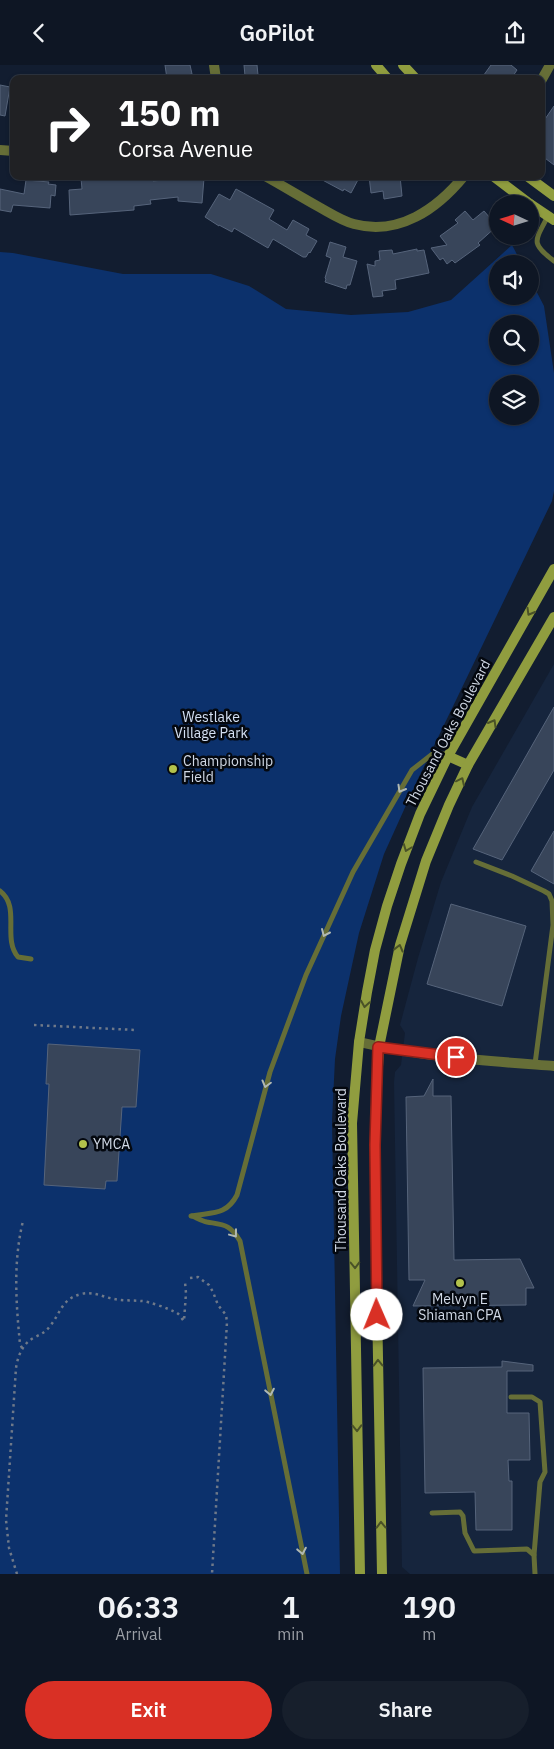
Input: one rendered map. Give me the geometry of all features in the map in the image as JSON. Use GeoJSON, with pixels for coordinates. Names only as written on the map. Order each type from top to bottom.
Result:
{"type":"FeatureCollection","features":[{"type":"Feature","properties":{"kind":"main road"},"geometry":{"type":"LineString","coordinates":[[376,65],[385,75]]}},
{"type":"Feature","properties":{"kind":"main road"},"geometry":{"type":"LineString","coordinates":[[404,65],[413,75]]}},
{"type":"Feature","properties":{"kind":"main road"},"geometry":{"type":"LineString","coordinates":[[498,180],[518,195]]}},
{"type":"Feature","properties":{"kind":"main road"},"geometry":{"type":"LineString","coordinates":[[532,180],[554,196]]}},
{"type":"Feature","properties":{"kind":"main road"},"geometry":{"type":"LineString","coordinates":[[539,210],[551,218]]}},
{"type":"Feature","properties":{"kind":"main road","name":"Thousand Oaks Boulevard"},"geometry":{"type":"LineString","coordinates":[[360,1574],[352,1123],[359,1042],[375,950],[387,906],[420,814],[448,755],[554,569]]}},
{"type":"Feature","properties":{"kind":"main road"},"geometry":{"type":"LineString","coordinates":[[382,1574],[375,1184],[378,1047],[390,987],[412,904],[426,861],[468,765],[554,617]]}},
{"type":"Feature","properties":{"kind":"main road"},"geometry":{"type":"LineString","coordinates":[[448,755],[468,765]]}},
{"type":"Feature","properties":{"kind":"street"},"geometry":{"type":"LineString","coordinates":[[272,180],[354,224],[379,227],[406,223],[435,206],[460,180]]}},
{"type":"Feature","properties":{"kind":"street"},"geometry":{"type":"LineString","coordinates":[[359,1042],[378,1047],[456,1057],[554,1066]]}},
{"type":"Feature","properties":{"kind":"lane"},"geometry":{"type":"LineString","coordinates":[[551,218],[536,239],[537,245],[542,252],[554,261]]}},
{"type":"Feature","properties":{"kind":"lane"},"geometry":{"type":"LineString","coordinates":[[307,1574],[240,1241],[229,1227],[220,1223],[206,1222],[191,1216],[228,1209],[237,1195],[270,1072],[306,975],[353,872],[412,770],[435,751],[448,755]]}},
{"type":"Feature","properties":{"kind":"lane"},"geometry":{"type":"LineString","coordinates":[[476,862],[544,891],[549,894],[552,901],[553,925],[550,957],[535,1065]]}},
{"type":"Feature","properties":{"kind":"lane"},"geometry":{"type":"LineString","coordinates":[[0,891],[10,906],[12,951],[18,957],[31,959]]}},
{"type":"Feature","properties":{"kind":"lane"},"geometry":{"type":"LineString","coordinates":[[511,1397],[532,1397],[540,1402],[545,1472],[540,1482],[534,1555],[536,1574]]}},
{"type":"Feature","properties":{"kind":"lane"},"geometry":{"type":"LineString","coordinates":[[432,1513],[460,1512],[464,1516],[465,1533],[474,1551],[528,1549],[534,1555]]}},
{"type":"Feature","properties":{"kind":"path"},"geometry":{"type":"LineString","coordinates":[[34,1025],[135,1030]]}},
{"type":"Feature","properties":{"kind":"path"},"geometry":{"type":"LineString","coordinates":[[22,1221],[16,1279],[20,1344],[22,1348]]}},
{"type":"Feature","properties":{"kind":"path"},"geometry":{"type":"LineString","coordinates":[[190,1277],[198,1277],[209,1285],[218,1305],[226,1315],[227,1322],[212,1574]]}},
{"type":"Feature","properties":{"kind":"path"},"geometry":{"type":"LineString","coordinates":[[16,1574],[9,1548],[6,1520],[16,1368],[22,1348],[34,1337],[42,1334],[51,1326],[62,1306],[69,1299],[82,1294],[94,1294],[115,1300],[150,1303],[178,1313],[184,1321],[185,1282]]}},
{"type":"Feature","properties":{"kind":"path"},"geometry":{"type":"LineString","coordinates":[[0,1519],[6,1520]]}},
{"type":"Feature","properties":{"kind":"shaded area"},"geometry":{"type":"Polygon","coordinates":[[[554,664],[554,1574],[410,1574],[402,1567],[394,1082],[395,1072],[401,1065],[405,1033],[400,1025],[441,882],[472,807],[554,664]]]}},
{"type":"Feature","properties":{"kind":"green space","name":"Westlake Village Park"},"geometry":{"type":"Polygon","coordinates":[[[512,245],[517,255],[501,255],[512,245]]]}},
{"type":"Feature","properties":{"kind":"green space","name":"Westlake Village Park"},"geometry":{"type":"Polygon","coordinates":[[[0,252],[123,274],[211,274],[249,286],[286,309],[351,315],[408,312],[451,300],[489,266],[489,305],[539,305],[539,296],[544,306],[554,373],[554,491],[552,501],[417,781],[384,854],[359,933],[341,1016],[335,1059],[332,1121],[340,1574],[0,1574],[0,252]]]}},
{"type":"Feature","properties":{"kind":"building"},"geometry":{"type":"Polygon","coordinates":[[[165,65],[190,65],[192,74],[166,75],[165,65]]]}},
{"type":"Feature","properties":{"kind":"building"},"geometry":{"type":"Polygon","coordinates":[[[244,65],[257,65],[258,75],[245,75],[244,65]]]}},
{"type":"Feature","properties":{"kind":"building"},"geometry":{"type":"Polygon","coordinates":[[[491,65],[511,65],[517,70],[514,75],[484,75],[491,65]]]}},
{"type":"Feature","properties":{"kind":"building"},"geometry":{"type":"Polygon","coordinates":[[[0,85],[10,87],[5,116],[0,115],[0,85]]]}},
{"type":"Feature","properties":{"kind":"building"},"geometry":{"type":"Polygon","coordinates":[[[554,106],[554,165],[545,158],[545,119],[554,106]]]}},
{"type":"Feature","properties":{"kind":"building"},"geometry":{"type":"Polygon","coordinates":[[[26,180],[49,182],[48,184],[56,185],[55,196],[51,195],[50,208],[13,205],[11,212],[0,210],[0,189],[24,194],[26,180]]]}},
{"type":"Feature","properties":{"kind":"building"},"geometry":{"type":"Polygon","coordinates":[[[81,180],[204,180],[202,203],[178,201],[178,197],[150,200],[151,204],[134,206],[134,210],[70,215],[69,190],[82,189],[81,180]]]}},
{"type":"Feature","properties":{"kind":"building"},"geometry":{"type":"Polygon","coordinates":[[[322,180],[358,180],[351,193],[344,189],[343,191],[322,180]]]}},
{"type":"Feature","properties":{"kind":"building"},"geometry":{"type":"Polygon","coordinates":[[[369,180],[400,180],[402,196],[384,199],[383,191],[371,193],[369,180]]]}},
{"type":"Feature","properties":{"kind":"building"},"geometry":{"type":"Polygon","coordinates":[[[236,189],[274,210],[269,219],[287,230],[293,220],[309,229],[306,235],[317,241],[310,253],[303,257],[273,239],[268,248],[234,228],[232,232],[205,217],[219,194],[230,200],[236,189]]]}},
{"type":"Feature","properties":{"kind":"building"},"geometry":{"type":"Polygon","coordinates":[[[465,211],[473,220],[484,211],[489,217],[489,233],[478,243],[480,245],[455,263],[452,260],[447,264],[443,258],[440,260],[431,248],[447,245],[440,236],[458,223],[455,220],[465,211]]]}},
{"type":"Feature","properties":{"kind":"building"},"geometry":{"type":"Polygon","coordinates":[[[330,242],[346,247],[343,257],[357,261],[350,285],[347,285],[346,289],[325,282],[331,258],[326,256],[330,242]]]}},
{"type":"Feature","properties":{"kind":"building"},"geometry":{"type":"Polygon","coordinates":[[[417,249],[417,251],[424,250],[429,273],[395,280],[396,289],[382,291],[383,296],[373,297],[367,264],[375,266],[375,261],[380,260],[379,251],[392,250],[393,254],[417,249]]]}},
{"type":"Feature","properties":{"kind":"building"},"geometry":{"type":"Polygon","coordinates":[[[554,707],[554,770],[502,860],[473,849],[554,707]]]}},
{"type":"Feature","properties":{"kind":"building"},"geometry":{"type":"Polygon","coordinates":[[[554,831],[554,884],[531,871],[554,831]]]}},
{"type":"Feature","properties":{"kind":"building"},"geometry":{"type":"Polygon","coordinates":[[[451,904],[526,926],[502,1006],[427,984],[451,904]]]}},
{"type":"Feature","properties":{"kind":"building","name":"YMCA"},"geometry":{"type":"Polygon","coordinates":[[[48,1044],[140,1050],[136,1107],[122,1107],[117,1181],[106,1181],[105,1189],[44,1185],[49,1084],[46,1084],[48,1044]]]}},
{"type":"Feature","properties":{"kind":"building"},"geometry":{"type":"Polygon","coordinates":[[[433,1079],[433,1096],[451,1096],[454,1260],[520,1259],[534,1288],[526,1288],[526,1305],[413,1306],[425,1280],[409,1280],[406,1097],[424,1096],[433,1079]]]}},
{"type":"Feature","properties":{"kind":"building"},"geometry":{"type":"Polygon","coordinates":[[[502,1361],[533,1365],[533,1371],[507,1371],[507,1413],[529,1413],[530,1460],[508,1460],[509,1481],[512,1481],[512,1530],[476,1530],[475,1492],[425,1493],[423,1368],[502,1367],[502,1361]]]}},
{"type":"Feature","properties":{"kind":"place","name":"Championship Field"},"geometry":{"type":"Point","coordinates":[173,769]}},
{"type":"Feature","properties":{"kind":"place","name":"YMCA"},"geometry":{"type":"Point","coordinates":[83,1144]}},
{"type":"Feature","properties":{"kind":"place","name":"Melvyn E Shiaman CPA"},"geometry":{"type":"Point","coordinates":[460,1283]}},
{"type":"Feature","properties":{"kind":"route"},"geometry":{"type":"LineString","coordinates":[[377,1315],[375,1125],[378,1047],[456,1057]]}}]}
